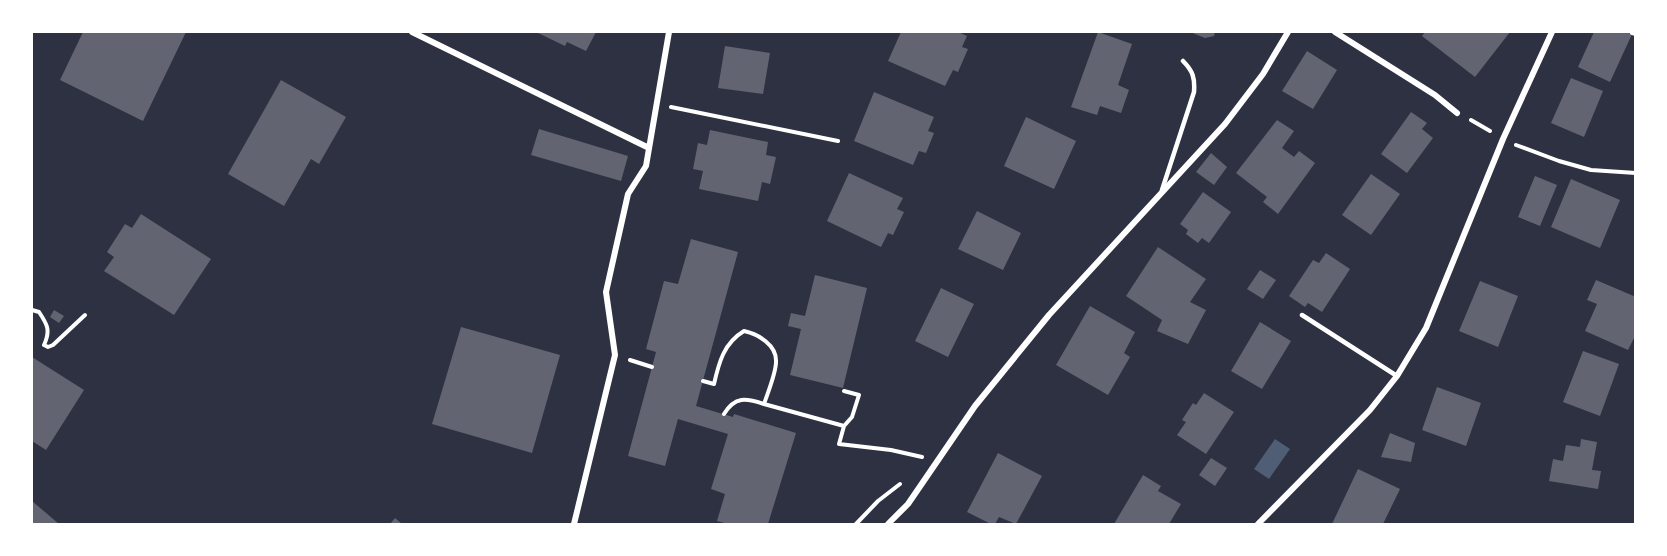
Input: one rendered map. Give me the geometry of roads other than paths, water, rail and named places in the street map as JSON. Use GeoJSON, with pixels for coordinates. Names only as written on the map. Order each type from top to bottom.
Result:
{"type":"FeatureCollection","features":[{"type":"Feature","properties":{"kind":"street"},"geometry":{"type":"LineString","coordinates":[[412,32],[649,148]]}},
{"type":"Feature","properties":{"kind":"street"},"geometry":{"type":"LineString","coordinates":[[574,525],[615,355],[606,292],[628,194],[646,166],[669,32]]}},
{"type":"Feature","properties":{"kind":"street"},"geometry":{"type":"LineString","coordinates":[[888,525],[908,504],[975,406],[1049,315],[1225,124],[1263,74],[1288,32]]}},
{"type":"Feature","properties":{"kind":"street"},"geometry":{"type":"LineString","coordinates":[[1335,32],[1435,95],[1457,113]]}},
{"type":"Feature","properties":{"kind":"street"},"geometry":{"type":"LineString","coordinates":[[1258,525],[1370,410],[1397,376],[1426,328],[1503,138],[1552,32]]}},
{"type":"Feature","properties":{"kind":"lane"},"geometry":{"type":"LineString","coordinates":[[1162,190],[1194,92],[1195,80],[1192,70],[1183,61]]}},
{"type":"Feature","properties":{"kind":"lane"},"geometry":{"type":"LineString","coordinates":[[1302,315],[1397,376]]}},
{"type":"Feature","properties":{"kind":"water"},"geometry":{"type":"Polygon","coordinates":[[[1275,439],[1290,449],[1269,479],[1254,469],[1275,439]]]}}]}
